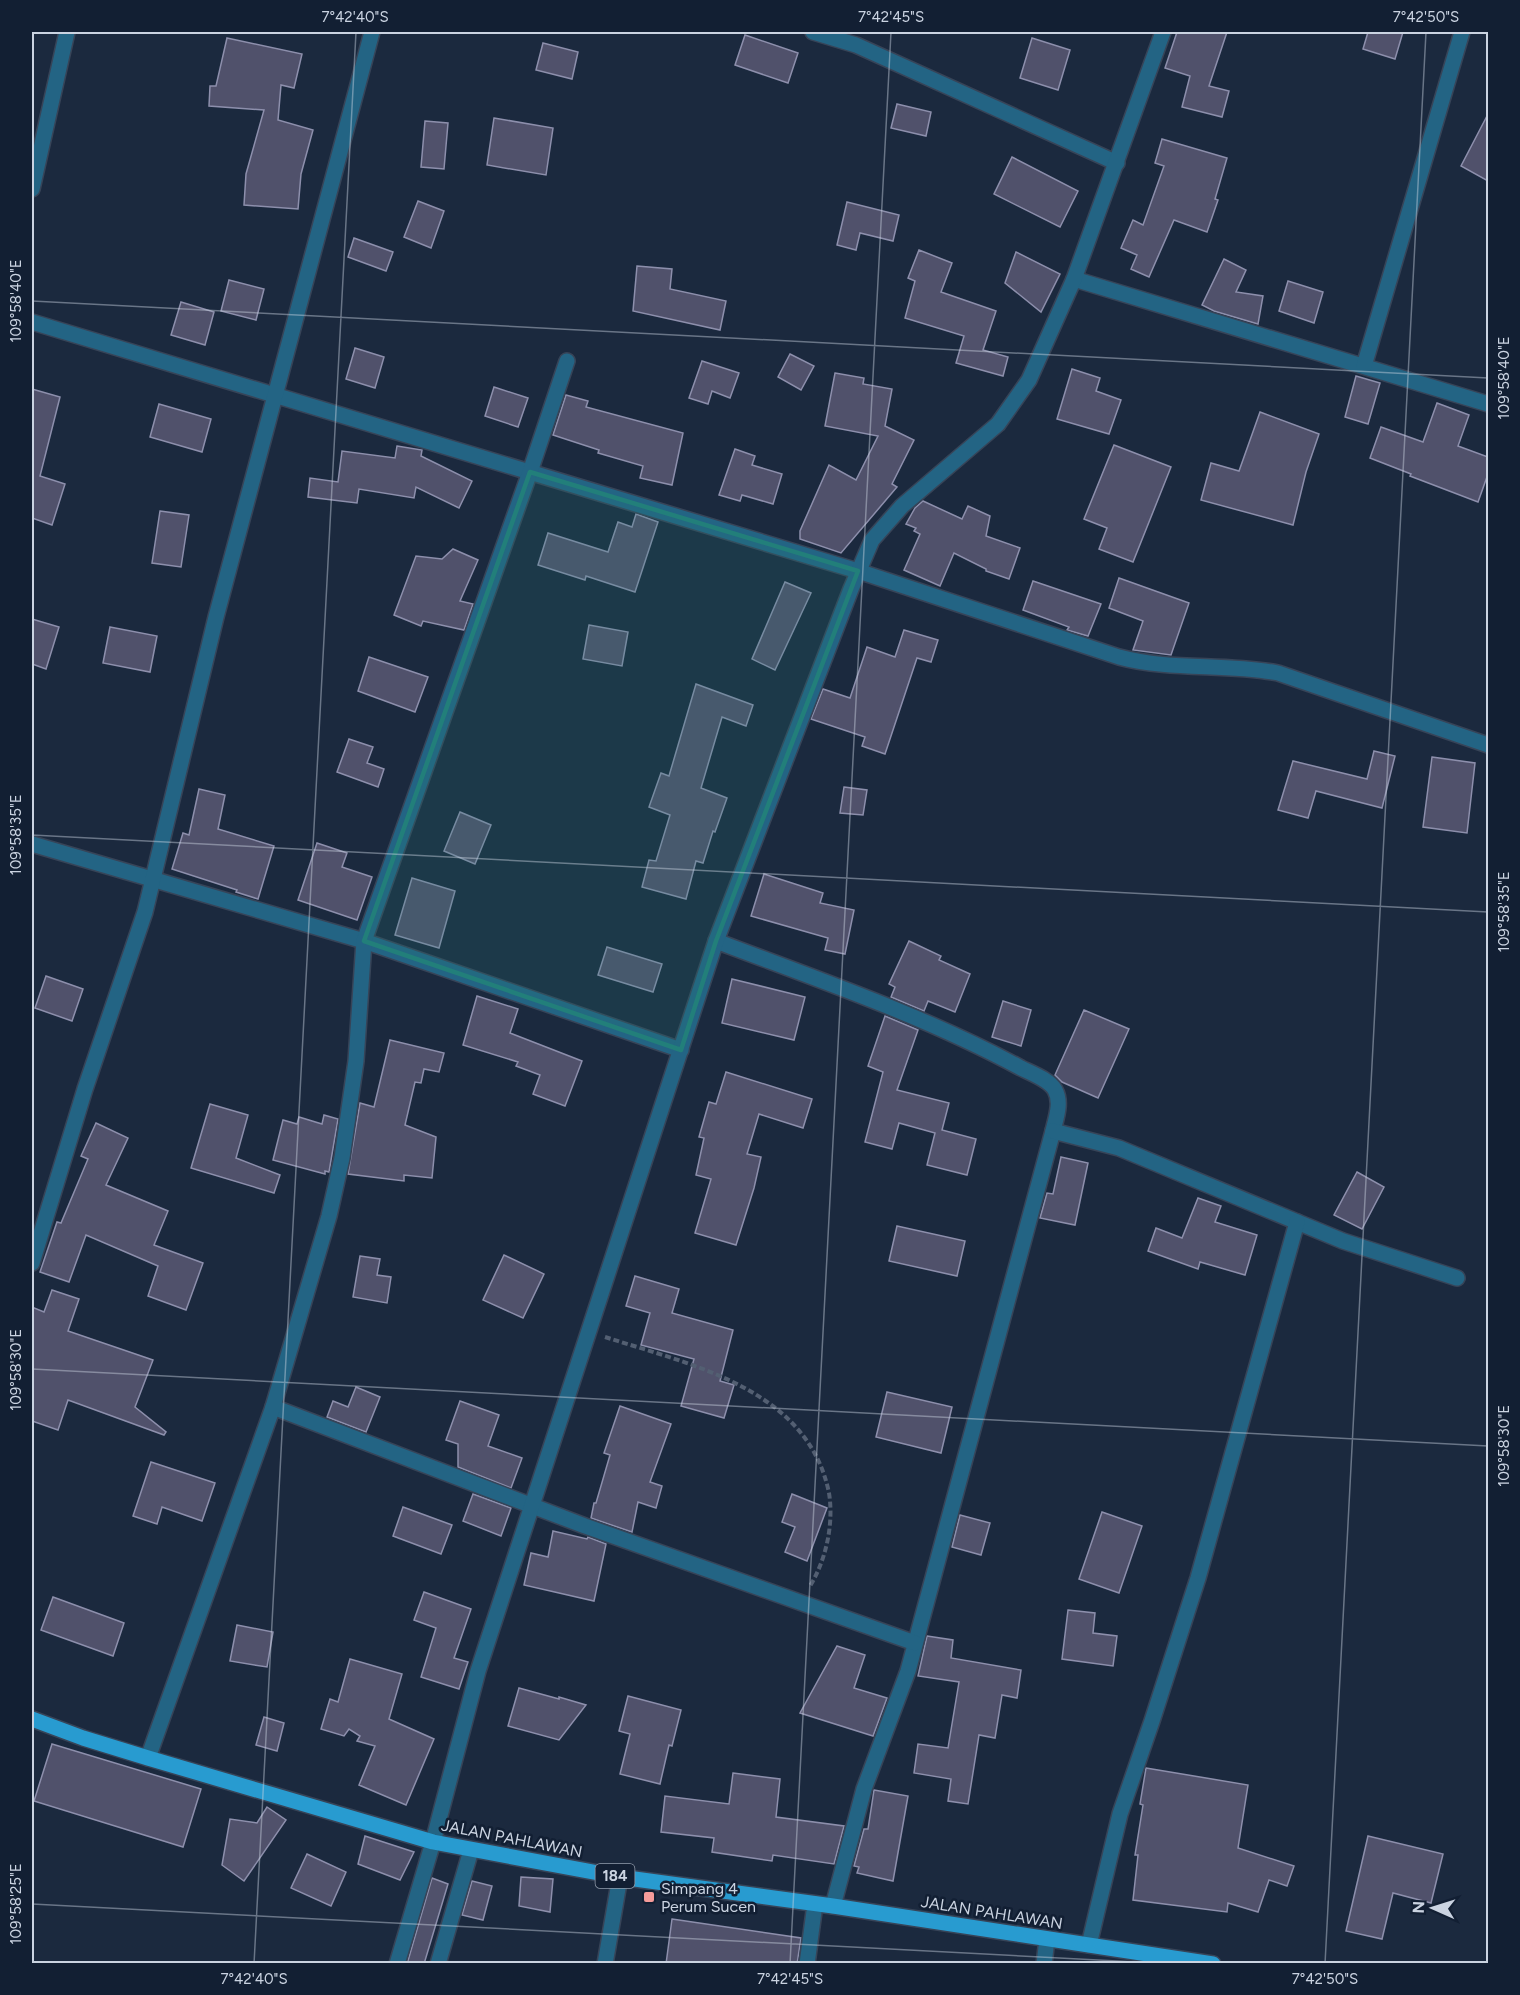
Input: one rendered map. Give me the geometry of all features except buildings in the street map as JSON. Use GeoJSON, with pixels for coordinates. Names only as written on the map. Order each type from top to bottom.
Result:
{"type":"FeatureCollection","features":[{"type":"Feature","properties":{"kind":"main road","name":"JALAN PAHLAWAN"},"geometry":{"type":"LineString","coordinates":[[32,1719],[148,1758],[433,1842],[471,1850],[620,1877],[833,1906],[1089,1945],[1170,1960],[1213,1964]]}},
{"type":"Feature","properties":{"kind":"street"},"geometry":{"type":"LineString","coordinates":[[32,189],[67,32]]}},
{"type":"Feature","properties":{"kind":"street"},"geometry":{"type":"LineString","coordinates":[[32,1263],[85,1089],[145,912],[216,616],[372,32]]}},
{"type":"Feature","properties":{"kind":"street"},"geometry":{"type":"LineString","coordinates":[[813,32],[856,45],[1117,163]]}},
{"type":"Feature","properties":{"kind":"street"},"geometry":{"type":"LineString","coordinates":[[397,1964],[433,1842],[478,1671],[716,941],[858,571],[872,540],[902,506],[998,424],[1029,380],[1074,279],[1163,32]]}},
{"type":"Feature","properties":{"kind":"street"},"geometry":{"type":"LineString","coordinates":[[1364,366],[1462,32]]}},
{"type":"Feature","properties":{"kind":"street"},"geometry":{"type":"LineString","coordinates":[[1074,279],[1488,404]]}},
{"type":"Feature","properties":{"kind":"street"},"geometry":{"type":"LineString","coordinates":[[32,322],[858,571],[1119,657],[1142,663],[1180,667],[1249,668],[1278,673],[1488,745]]}},
{"type":"Feature","properties":{"kind":"street"},"geometry":{"type":"LineString","coordinates":[[148,1758],[273,1407],[321,1243],[342,1158],[356,1061],[364,941],[567,361]]}},
{"type":"Feature","properties":{"kind":"street"},"geometry":{"type":"LineString","coordinates":[[32,844],[364,941],[681,1050]]}},
{"type":"Feature","properties":{"kind":"street"},"geometry":{"type":"LineString","coordinates":[[716,941],[871,1000],[986,1049],[1055,1088],[1058,1098],[1053,1131],[908,1671],[864,1789],[833,1906]]}},
{"type":"Feature","properties":{"kind":"street"},"geometry":{"type":"LineString","coordinates":[[1053,1131],[1119,1148],[1343,1240],[1457,1278]]}},
{"type":"Feature","properties":{"kind":"street"},"geometry":{"type":"LineString","coordinates":[[1089,1945],[1120,1814],[1198,1578],[1297,1222]]}},
{"type":"Feature","properties":{"kind":"street"},"geometry":{"type":"LineString","coordinates":[[273,1407],[532,1506],[915,1643]]}},
{"type":"Feature","properties":{"kind":"street"},"geometry":{"type":"LineString","coordinates":[[438,1964],[471,1850]]}},
{"type":"Feature","properties":{"kind":"street"},"geometry":{"type":"LineString","coordinates":[[605,1964],[620,1877]]}},
{"type":"Feature","properties":{"kind":"street"},"geometry":{"type":"LineString","coordinates":[[807,1964],[815,1904]]}},
{"type":"Feature","properties":{"kind":"street"},"geometry":{"type":"LineString","coordinates":[[1044,1964],[1047,1939]]}},
{"type":"Feature","properties":{"kind":"path"},"geometry":{"type":"LineString","coordinates":[[590,1331],[718,1374],[741,1385],[780,1411],[799,1429],[825,1475],[830,1503],[826,1549],[813,1582],[801,1602]]}},
{"type":"Feature","properties":{"kind":"highlighted area"},"geometry":{"type":"Polygon","coordinates":[[[530,472],[858,571],[716,941],[681,1050],[364,941],[530,472]]]}},
{"type":"Feature","properties":{"kind":"place","name":"Simpang 4 Perum Sucen"},"geometry":{"type":"Point","coordinates":[649,1897]}}]}
